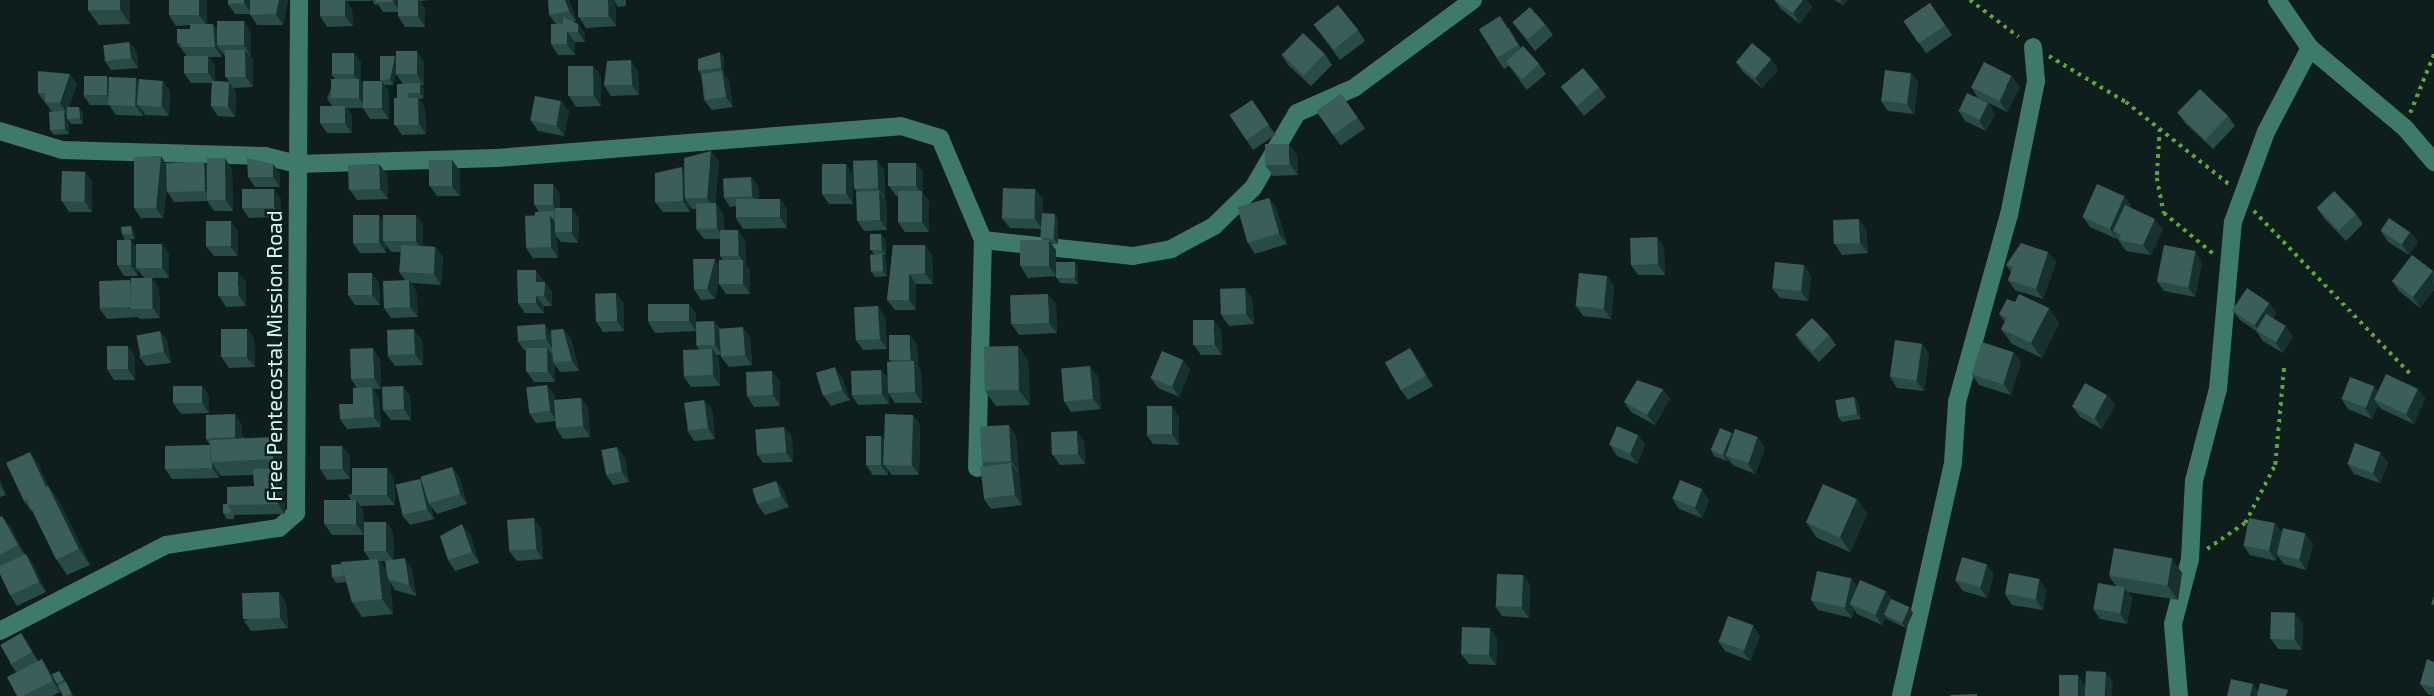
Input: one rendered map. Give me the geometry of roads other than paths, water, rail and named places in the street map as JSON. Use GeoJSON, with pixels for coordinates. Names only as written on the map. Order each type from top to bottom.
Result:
{"type":"FeatureCollection","features":[{"type":"Feature","properties":{"kind":"street","name":"Free Pentecostal Mission Road"},"geometry":{"type":"LineString","coordinates":[[0,631],[166,545],[290,524],[296,513],[299,0]]}},
{"type":"Feature","properties":{"kind":"street"},"geometry":{"type":"LineString","coordinates":[[983,240],[1133,256],[1171,249],[1213,226],[1254,188],[1297,113],[1354,88],[1473,0]]}},
{"type":"Feature","properties":{"kind":"street"},"geometry":{"type":"LineString","coordinates":[[2277,0],[2309,48],[2405,128],[2434,162]]}},
{"type":"Feature","properties":{"kind":"street"},"geometry":{"type":"LineString","coordinates":[[1901,696],[1952,464],[1957,402],[2009,215],[2036,81],[2033,47]]}},
{"type":"Feature","properties":{"kind":"street"},"geometry":{"type":"LineString","coordinates":[[2180,695],[2173,624],[2190,559],[2194,481],[2218,389],[2229,262],[2240,192],[2309,48]]}},
{"type":"Feature","properties":{"kind":"street"},"geometry":{"type":"LineString","coordinates":[[0,131],[62,150],[265,156],[296,164],[497,158],[901,126],[940,138],[983,240],[977,468]]}}]}
